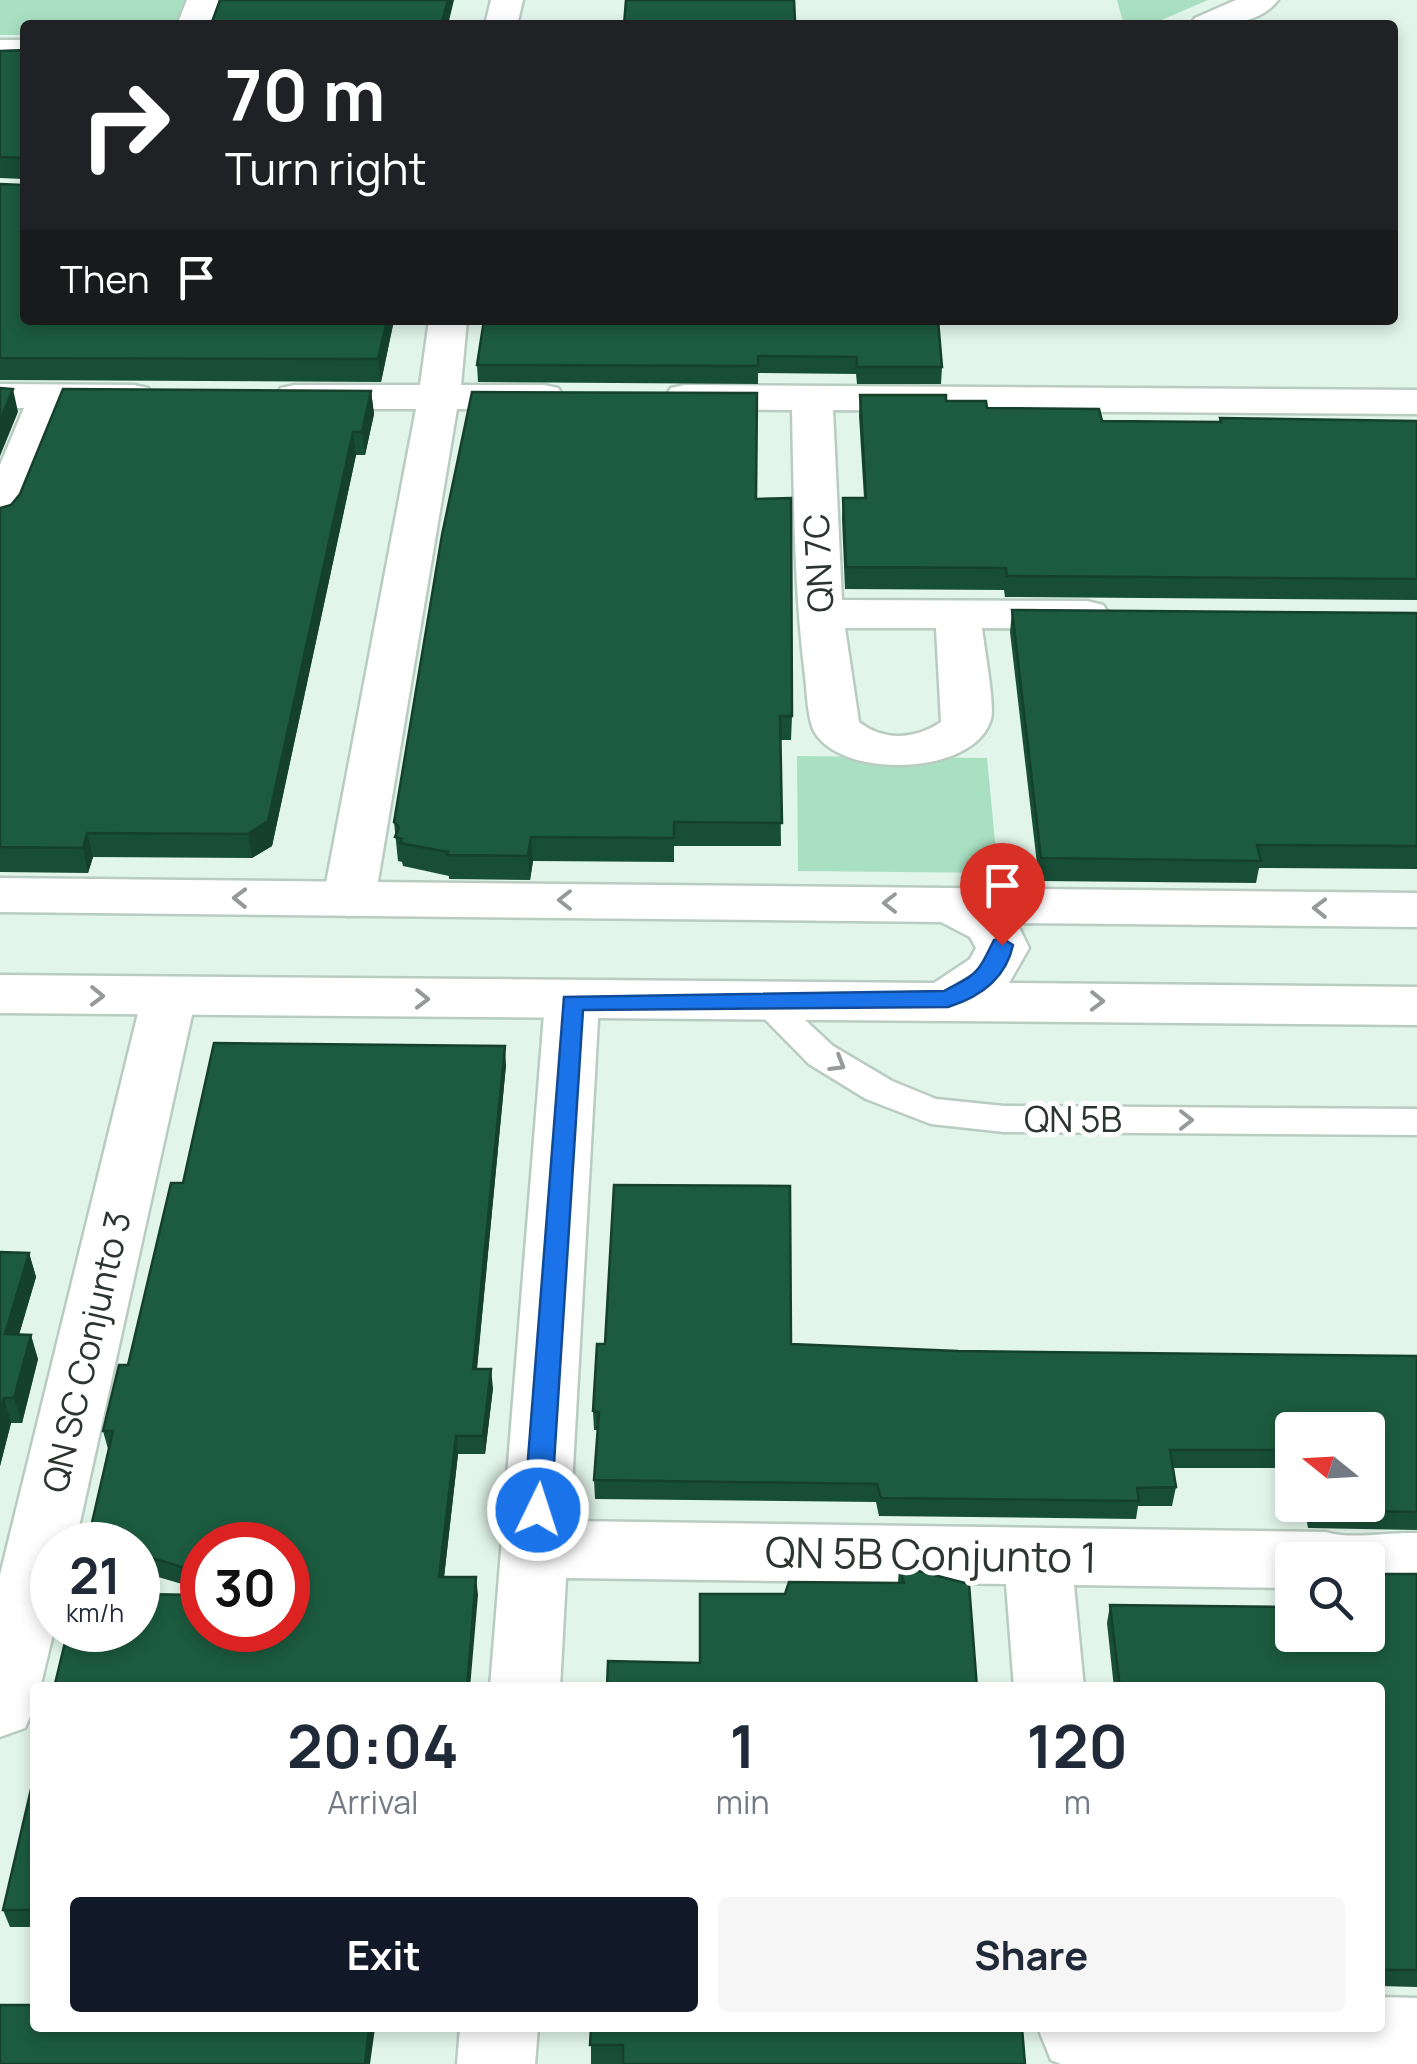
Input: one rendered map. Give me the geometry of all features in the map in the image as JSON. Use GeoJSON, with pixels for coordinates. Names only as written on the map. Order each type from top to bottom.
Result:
{"type":"FeatureCollection","features":[{"type":"Feature","properties":{"kind":"street"},"geometry":{"type":"LineString","coordinates":[[1217,20],[1262,0]]}},
{"type":"Feature","properties":{"kind":"street"},"geometry":{"type":"LineString","coordinates":[[350,899],[447,325]]}},
{"type":"Feature","properties":{"kind":"street"},"geometry":{"type":"LineString","coordinates":[[0,396],[166,396]]}},
{"type":"Feature","properties":{"kind":"street"},"geometry":{"type":"LineString","coordinates":[[0,516],[49,396]]}},
{"type":"Feature","properties":{"kind":"street"},"geometry":{"type":"LineString","coordinates":[[263,396],[576,397]]}},
{"type":"Feature","properties":{"kind":"street"},"geometry":{"type":"LineString","coordinates":[[655,397],[1417,402]]}},
{"type":"Feature","properties":{"kind":"street","name":"QN 7C"},"geometry":{"type":"LineString","coordinates":[[812,397],[820,614],[836,727],[854,744],[877,749],[923,748],[948,743],[962,732],[967,719],[958,614]]}},
{"type":"Feature","properties":{"kind":"street"},"geometry":{"type":"LineString","coordinates":[[820,614],[1138,615]]}},
{"type":"Feature","properties":{"kind":"street"},"geometry":{"type":"LineString","coordinates":[[0,895],[1417,910]]}},
{"type":"Feature","properties":{"kind":"street"},"geometry":{"type":"LineString","coordinates":[[942,904],[977,916],[996,929],[1002,945],[998,963],[982,981],[948,999]]}},
{"type":"Feature","properties":{"kind":"street"},"geometry":{"type":"LineString","coordinates":[[0,994],[572,1002],[948,999],[1417,1006]]}},
{"type":"Feature","properties":{"kind":"street","name":"QN SC Conjunto 3"},"geometry":{"type":"LineString","coordinates":[[0,1706],[21,1543],[170,997]]}},
{"type":"Feature","properties":{"kind":"street"},"geometry":{"type":"LineString","coordinates":[[524,1682],[572,1002]]}},
{"type":"Feature","properties":{"kind":"street","name":"QN 5B Conjunto 1"},"geometry":{"type":"LineString","coordinates":[[535,1548],[1275,1559]]}},
{"type":"Feature","properties":{"kind":"street"},"geometry":{"type":"LineString","coordinates":[[1038,1557],[1048,1682]]}},
{"type":"Feature","properties":{"kind":"street"},"geometry":{"type":"LineString","coordinates":[[1385,1560],[1417,1561]]}},
{"type":"Feature","properties":{"kind":"street"},"geometry":{"type":"LineString","coordinates":[[496,2064],[499,2032]]}},
{"type":"Feature","properties":{"kind":"street"},"geometry":{"type":"LineString","coordinates":[[1080,2042],[1417,2036]]}},
{"type":"Feature","properties":{"kind":"lane","name":"QN 5B"},"geometry":{"type":"LineString","coordinates":[[764,1001],[822,1054],[879,1090],[931,1112],[1004,1120],[1417,1122]]}},
{"type":"Feature","properties":{"kind":"green space"},"geometry":{"type":"Polygon","coordinates":[[[0,0],[186,0],[178,20],[20,20],[20,35],[0,35],[0,0]]]}},
{"type":"Feature","properties":{"kind":"green space"},"geometry":{"type":"Polygon","coordinates":[[[1117,0],[1208,0],[1162,20],[1123,20],[1117,0]]]}},
{"type":"Feature","properties":{"kind":"green space"},"geometry":{"type":"Polygon","coordinates":[[[797,756],[987,758],[998,873],[798,871],[797,756]]]}},
{"type":"Feature","properties":{"kind":"building"},"geometry":{"type":"Polygon","coordinates":[[[220,0],[448,0],[442,20],[213,20],[220,0]]]}},
{"type":"Feature","properties":{"kind":"building"},"geometry":{"type":"Polygon","coordinates":[[[626,0],[794,0],[795,20],[624,20],[626,0]]]}},
{"type":"Feature","properties":{"kind":"building"},"geometry":{"type":"Polygon","coordinates":[[[20,50],[20,158],[0,157],[0,51],[20,50]]]}},
{"type":"Feature","properties":{"kind":"building"},"geometry":{"type":"Polygon","coordinates":[[[0,184],[20,185],[20,325],[386,325],[378,359],[0,358],[0,184]]]}},
{"type":"Feature","properties":{"kind":"building"},"geometry":{"type":"Polygon","coordinates":[[[483,325],[938,325],[942,367],[857,367],[857,357],[758,356],[758,366],[477,365],[483,325]]]}},
{"type":"Feature","properties":{"kind":"building"},"geometry":{"type":"Polygon","coordinates":[[[0,388],[13,389],[0,421],[0,388]]]}},
{"type":"Feature","properties":{"kind":"building"},"geometry":{"type":"Polygon","coordinates":[[[63,389],[371,391],[362,432],[353,432],[268,821],[248,834],[87,833],[83,848],[0,847],[0,508],[11,505],[20,494],[63,389]]]}},
{"type":"Feature","properties":{"kind":"building"},"geometry":{"type":"Polygon","coordinates":[[[472,392],[757,393],[756,499],[791,498],[792,716],[780,716],[782,823],[674,822],[674,838],[531,837],[528,856],[447,855],[448,852],[400,843],[402,839],[395,837],[399,827],[394,822],[442,535],[472,392]]]}},
{"type":"Feature","properties":{"kind":"building"},"geometry":{"type":"Polygon","coordinates":[[[860,395],[946,395],[946,401],[986,401],[987,408],[1099,409],[1102,421],[1221,422],[1220,418],[1417,421],[1417,579],[1007,576],[1006,568],[846,567],[843,498],[866,498],[860,395]]]}},
{"type":"Feature","properties":{"kind":"building"},"geometry":{"type":"Polygon","coordinates":[[[1012,610],[1417,613],[1417,846],[1257,845],[1261,861],[1041,858],[1012,610]]]}},
{"type":"Feature","properties":{"kind":"building"},"geometry":{"type":"Polygon","coordinates":[[[214,1043],[505,1046],[473,1369],[491,1369],[483,1436],[456,1436],[439,1577],[476,1577],[467,1682],[55,1682],[63,1652],[160,1652],[160,1594],[180,1595],[180,1652],[310,1652],[310,1522],[180,1522],[180,1566],[160,1561],[160,1522],[92,1522],[113,1431],[103,1431],[119,1365],[128,1365],[171,1183],[183,1183],[214,1043]]]}},
{"type":"Feature","properties":{"kind":"building"},"geometry":{"type":"Polygon","coordinates":[[[614,1185],[790,1186],[791,1344],[958,1351],[1417,1356],[1417,1512],[1385,1511],[1385,1412],[1275,1412],[1275,1450],[1170,1450],[1176,1487],[1137,1488],[1139,1501],[881,1498],[877,1484],[594,1480],[599,1412],[593,1411],[597,1344],[605,1344],[614,1185]]]}},
{"type":"Feature","properties":{"kind":"building"},"geometry":{"type":"Polygon","coordinates":[[[0,1252],[29,1253],[5,1334],[31,1335],[14,1398],[4,1398],[0,1412],[0,1252]]]}},
{"type":"Feature","properties":{"kind":"building"},"geometry":{"type":"Polygon","coordinates":[[[899,1566],[969,1584],[977,1682],[607,1682],[608,1661],[700,1663],[700,1594],[785,1594],[789,1582],[904,1583],[899,1566]]]}},
{"type":"Feature","properties":{"kind":"building"},"geometry":{"type":"Polygon","coordinates":[[[1385,1574],[1417,1574],[1417,1970],[1385,1970],[1385,1682],[1119,1682],[1110,1605],[1275,1607],[1275,1652],[1385,1652],[1385,1574]]]}},
{"type":"Feature","properties":{"kind":"building"},"geometry":{"type":"Polygon","coordinates":[[[30,1794],[30,1910],[3,1910],[30,1794]]]}},
{"type":"Feature","properties":{"kind":"building"},"geometry":{"type":"Polygon","coordinates":[[[0,2005],[30,2005],[30,2032],[369,2032],[365,2064],[0,2064],[0,2005]]]}},
{"type":"Feature","properties":{"kind":"building"},"geometry":{"type":"Polygon","coordinates":[[[591,2032],[1022,2032],[1025,2064],[623,2064],[623,2045],[590,2045],[591,2032]]]}},
{"type":"Feature","properties":{"kind":"route"},"geometry":{"type":"LineString","coordinates":[[538,1510],[572,1002],[948,999],[982,981],[998,963],[1002,945]]}}]}
